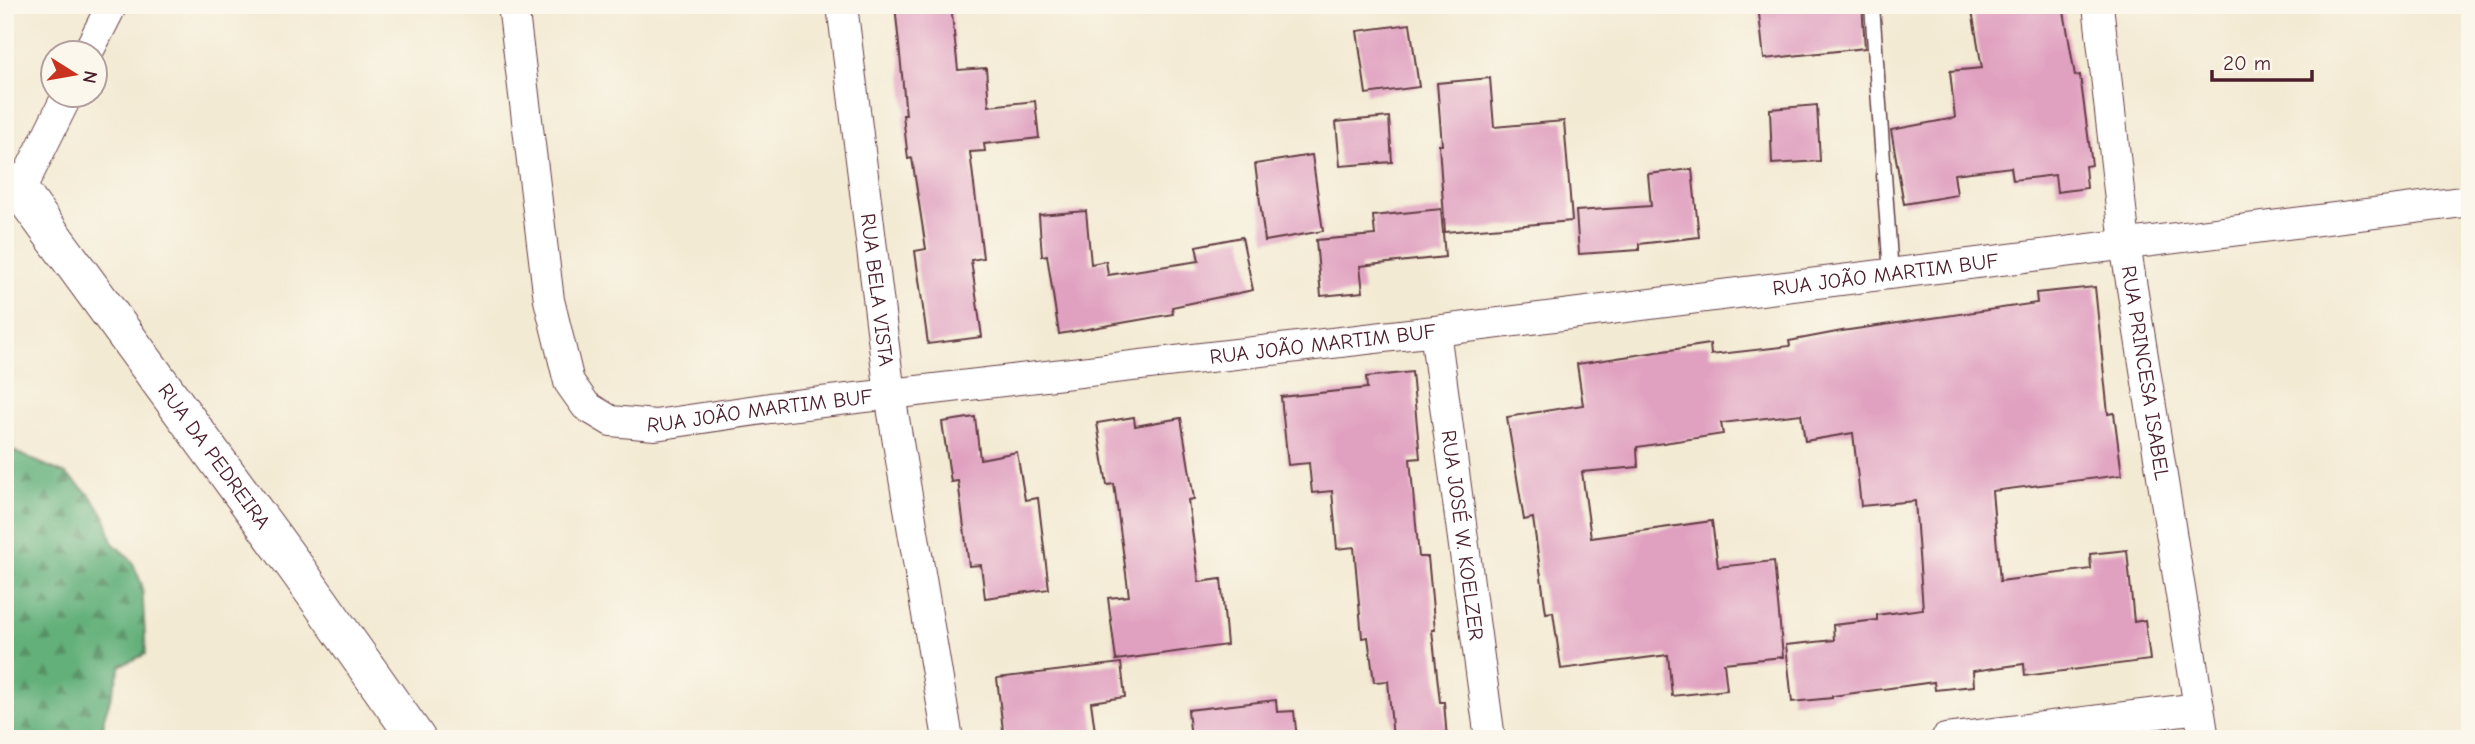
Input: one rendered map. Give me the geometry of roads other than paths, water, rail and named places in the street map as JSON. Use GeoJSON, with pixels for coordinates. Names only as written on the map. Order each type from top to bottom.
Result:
{"type":"FeatureCollection","features":[{"type":"Feature","properties":{"kind":"street"},"geometry":{"type":"LineString","coordinates":[[95,38],[112,5]]}},
{"type":"Feature","properties":{"kind":"street","name":"RUA JOÃO MARTIM BUF"},"geometry":{"type":"LineString","coordinates":[[513,5],[548,300],[569,382],[586,406],[611,421],[655,425],[890,394],[1435,331],[2470,201]]}},
{"type":"Feature","properties":{"kind":"street","name":"RUA BELA VISTA"},"geometry":{"type":"LineString","coordinates":[[842,5],[890,394],[948,739]]}},
{"type":"Feature","properties":{"kind":"street","name":"RUA PRINCESA ISABEL"},"geometry":{"type":"LineString","coordinates":[[2098,5],[2125,244],[2204,739]]}},
{"type":"Feature","properties":{"kind":"street"},"geometry":{"type":"LineString","coordinates":[[12,185],[59,108]]}},
{"type":"Feature","properties":{"kind":"street","name":"RUA DA PEDREIRA"},"geometry":{"type":"LineString","coordinates":[[12,185],[299,572],[417,739]]}},
{"type":"Feature","properties":{"kind":"street","name":"RUA JOSÉ W. KOELZER"},"geometry":{"type":"LineString","coordinates":[[1435,331],[1490,739]]}},
{"type":"Feature","properties":{"kind":"street"},"geometry":{"type":"LineString","coordinates":[[1946,739],[2199,708]]}},
{"type":"Feature","properties":{"kind":"lane"},"geometry":{"type":"LineString","coordinates":[[1872,5],[1891,274]]}}]}
